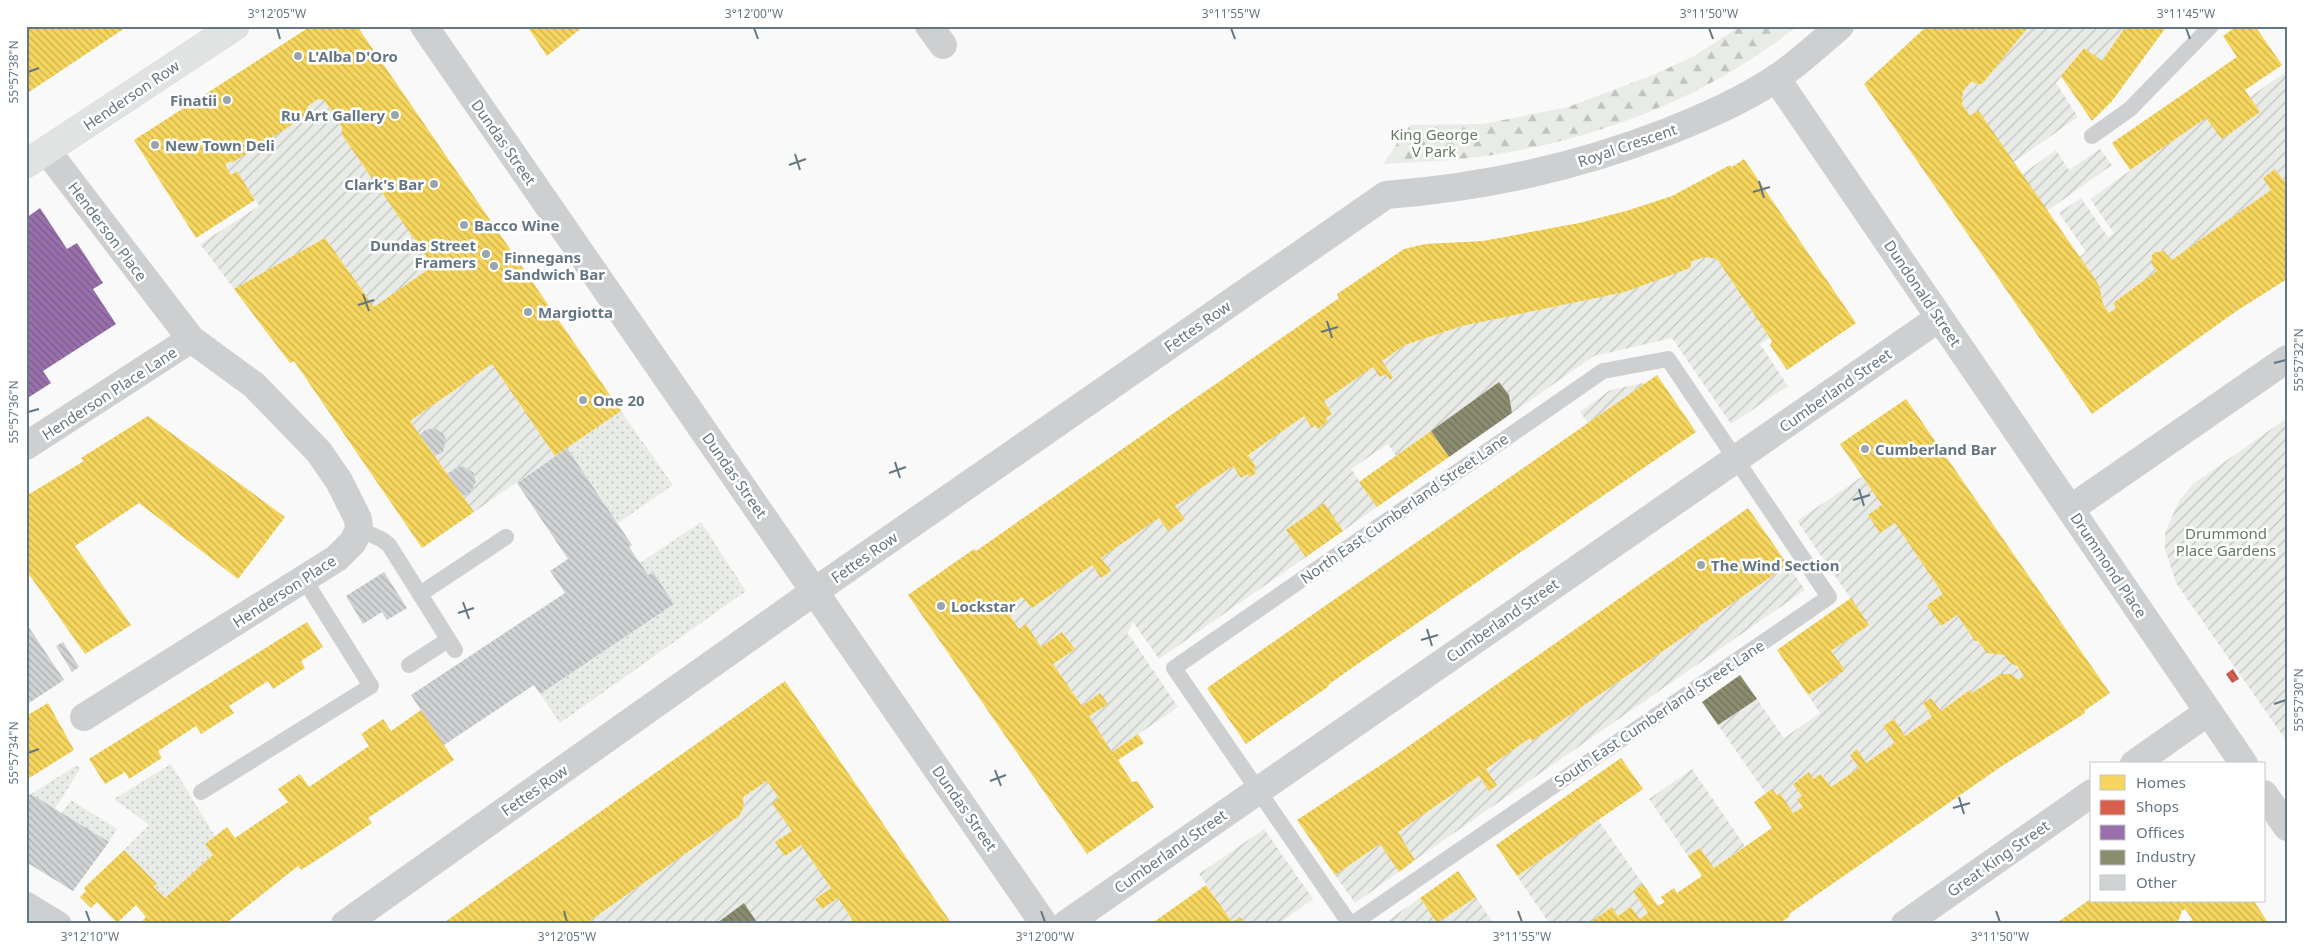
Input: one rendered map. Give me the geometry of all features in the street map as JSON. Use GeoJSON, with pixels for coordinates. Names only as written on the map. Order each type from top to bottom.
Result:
{"type":"FeatureCollection","features":[{"type":"Feature","properties":{"kind":"main road","name":"Henderson Row"},"geometry":{"type":"LineString","coordinates":[[37,158],[235,26]]}},
{"type":"Feature","properties":{"kind":"street","name":"Dundas Street"},"geometry":{"type":"LineString","coordinates":[[424,26],[1044,924]]}},
{"type":"Feature","properties":{"kind":"street","name":"Royal Crescent"},"geometry":{"type":"LineString","coordinates":[[1386,194],[1444,190],[1496,182],[1584,161],[1636,144],[1731,104],[1776,78],[1840,26]]}},
{"type":"Feature","properties":{"kind":"street","name":"Dundonald Street"},"geometry":{"type":"LineString","coordinates":[[1776,78],[2070,509]]}},
{"type":"Feature","properties":{"kind":"street","name":"Henderson Place"},"geometry":{"type":"LineString","coordinates":[[37,158],[191,339],[254,385],[319,452],[355,510],[359,529],[353,542],[345,551],[304,579],[84,717]]}},
{"type":"Feature","properties":{"kind":"street","name":"Fettes Row"},"geometry":{"type":"LineString","coordinates":[[345,924],[815,591],[1386,194]]}},
{"type":"Feature","properties":{"kind":"street","name":"Cumberland Street"},"geometry":{"type":"LineString","coordinates":[[1066,924],[1939,318]]}},
{"type":"Feature","properties":{"kind":"street","name":"Henderson Place Lane"},"geometry":{"type":"LineString","coordinates":[[26,446],[191,339]]}},
{"type":"Feature","properties":{"kind":"street","name":"Drummond Place"},"geometry":{"type":"LineString","coordinates":[[2243,762],[2070,509],[2287,359]]}},
{"type":"Feature","properties":{"kind":"street"},"geometry":{"type":"LineString","coordinates":[[2137,762],[2208,712]]}},
{"type":"Feature","properties":{"kind":"street","name":"Great King Street"},"geometry":{"type":"LineString","coordinates":[[1904,924],[2090,794]]}},
{"type":"Feature","properties":{"kind":"street"},"geometry":{"type":"LineString","coordinates":[[2266,797],[2287,827]]}},
{"type":"Feature","properties":{"kind":"street"},"geometry":{"type":"LineString","coordinates":[[26,904],[59,924]]}},
{"type":"Feature","properties":{"kind":"lane"},"geometry":{"type":"LineString","coordinates":[[2092,136],[2130,109],[2211,26]]}},
{"type":"Feature","properties":{"kind":"lane","name":"North East Cumberland Street Lane"},"geometry":{"type":"LineString","coordinates":[[1257,790],[1174,668],[1578,387],[1603,370],[1668,359],[1735,459]]}},
{"type":"Feature","properties":{"kind":"lane","name":"South East Cumberland Street Lane"},"geometry":{"type":"LineString","coordinates":[[1257,790],[1351,924],[1829,597],[1735,459]]}},
{"type":"Feature","properties":{"kind":"lane"},"geometry":{"type":"LineString","coordinates":[[359,529],[381,539],[389,545],[452,645],[409,665]]}},
{"type":"Feature","properties":{"kind":"lane"},"geometry":{"type":"LineString","coordinates":[[420,594],[506,537]]}},
{"type":"Feature","properties":{"kind":"lane"},"geometry":{"type":"LineString","coordinates":[[201,792],[371,686],[304,579]]}},
{"type":"Feature","properties":{"kind":"green space","name":"King George V Park"},"geometry":{"type":"Polygon","coordinates":[[[1741,26],[1797,26],[1762,52],[1725,75],[1687,95],[1605,128],[1520,150],[1478,157],[1383,164],[1410,125],[1483,124],[1568,107],[1653,75],[1694,56],[1741,26]]]}},
{"type":"Feature","properties":{"kind":"green space"},"geometry":{"type":"Polygon","coordinates":[[[2029,26],[2126,26],[2102,61],[2083,48],[2056,83],[2078,117],[2014,162],[1977,110],[1970,116],[1962,104],[1963,91],[1972,81],[1978,85],[1983,83],[2029,26]]]}},
{"type":"Feature","properties":{"kind":"green space"},"geometry":{"type":"Polygon","coordinates":[[[2287,71],[2287,179],[2284,181],[2275,169],[2263,178],[2271,190],[2172,260],[2164,251],[2154,253],[2151,263],[2157,271],[2113,303],[2116,308],[2109,313],[2103,304],[2099,285],[2079,257],[2086,252],[2059,213],[2081,198],[2108,237],[2114,233],[2090,199],[2206,117],[2222,139],[2260,112],[2250,97],[2287,71]]]}},
{"type":"Feature","properties":{"kind":"green space"},"geometry":{"type":"Polygon","coordinates":[[[318,99],[324,100],[342,127],[342,135],[433,266],[374,307],[325,238],[234,289],[200,244],[259,206],[237,171],[231,175],[225,164],[231,161],[233,163],[310,112],[307,107],[318,99]]]}},
{"type":"Feature","properties":{"kind":"green space"},"geometry":{"type":"Polygon","coordinates":[[[2100,149],[2112,165],[2047,211],[2022,174],[2056,150],[2069,170],[2100,149]]]}},
{"type":"Feature","properties":{"kind":"green space"},"geometry":{"type":"Polygon","coordinates":[[[1706,257],[1717,259],[1770,338],[1760,344],[1788,386],[1731,424],[1672,338],[1594,356],[1512,413],[1509,395],[1499,382],[1396,456],[1388,444],[1351,469],[1377,507],[1343,531],[1324,504],[1287,530],[1306,557],[1159,659],[1133,622],[1127,635],[1130,636],[1178,707],[1112,752],[1089,716],[1107,704],[1100,693],[1082,706],[1053,664],[1075,649],[1063,632],[1041,647],[1026,625],[1019,629],[1005,608],[1022,597],[1092,565],[1101,577],[1111,572],[1101,558],[1159,518],[1168,531],[1185,519],[1175,506],[1233,466],[1241,478],[1248,474],[1250,477],[1256,473],[1254,469],[1256,467],[1248,455],[1304,416],[1312,427],[1315,425],[1318,429],[1328,422],[1326,418],[1332,414],[1324,401],[1373,367],[1380,377],[1386,374],[1390,380],[1393,376],[1382,361],[1405,345],[1462,326],[1625,292],[1690,268],[1692,261],[1706,257]]]}},
{"type":"Feature","properties":{"kind":"green space"},"geometry":{"type":"Polygon","coordinates":[[[492,364],[555,456],[474,512],[463,496],[474,487],[476,481],[474,473],[463,466],[447,474],[435,456],[444,446],[445,438],[443,435],[435,428],[425,430],[420,435],[410,421],[492,364]]]}},
{"type":"Feature","properties":{"kind":"green space"},"geometry":{"type":"Polygon","coordinates":[[[1643,383],[1588,423],[1580,412],[1610,390],[1643,383]]]}},
{"type":"Feature","properties":{"kind":"green space"},"geometry":{"type":"Polygon","coordinates":[[[621,411],[673,485],[618,523],[567,448],[621,411]]]}},
{"type":"Feature","properties":{"kind":"green space","name":"Drummond Place Gardens"},"geometry":{"type":"Polygon","coordinates":[[[2287,418],[2287,742],[2176,583],[2165,549],[2165,532],[2179,501],[2193,484],[2287,418]]]}},
{"type":"Feature","properties":{"kind":"green space"},"geometry":{"type":"Polygon","coordinates":[[[1863,476],[1882,505],[1880,533],[1895,523],[1943,594],[1941,625],[1957,615],[1975,641],[1978,641],[1987,653],[2004,655],[2024,676],[2019,680],[2007,675],[1995,677],[1941,711],[1931,698],[1923,704],[1932,717],[1905,736],[1893,719],[1884,726],[1895,743],[1866,763],[1857,750],[1850,755],[1859,768],[1831,787],[1822,774],[1813,779],[1809,773],[1793,783],[1802,796],[1798,799],[1803,807],[1793,813],[1780,794],[1766,794],[1718,725],[1757,699],[1784,738],[1820,713],[1808,695],[1844,670],[1831,651],[1869,625],[1797,521],[1863,476]]]}},
{"type":"Feature","properties":{"kind":"green space"},"geometry":{"type":"Polygon","coordinates":[[[701,522],[746,591],[560,723],[540,694],[674,604],[653,572],[648,575],[640,563],[701,522]]]}},
{"type":"Feature","properties":{"kind":"green space"},"geometry":{"type":"Polygon","coordinates":[[[1788,565],[1805,590],[1415,860],[1398,832],[1479,776],[1489,790],[1497,785],[1486,769],[1530,738],[1532,741],[1788,565]]]}},
{"type":"Feature","properties":{"kind":"green space"},"geometry":{"type":"Polygon","coordinates":[[[171,764],[215,836],[205,844],[213,855],[165,898],[154,887],[157,884],[124,850],[149,825],[114,799],[171,764]]]}},
{"type":"Feature","properties":{"kind":"green space"},"geometry":{"type":"Polygon","coordinates":[[[77,765],[80,769],[55,809],[31,794],[77,765]]]}},
{"type":"Feature","properties":{"kind":"green space"},"geometry":{"type":"Polygon","coordinates":[[[1692,769],[1745,846],[1714,868],[1700,848],[1688,856],[1649,799],[1692,769]]]}},
{"type":"Feature","properties":{"kind":"green space"},"geometry":{"type":"Polygon","coordinates":[[[767,781],[779,798],[773,803],[792,831],[776,843],[785,856],[801,845],[831,888],[815,898],[822,908],[838,898],[855,924],[758,924],[744,903],[717,923],[715,921],[711,924],[585,924],[739,816],[744,807],[743,797],[767,781]]]}},
{"type":"Feature","properties":{"kind":"green space"},"geometry":{"type":"Polygon","coordinates":[[[71,800],[117,829],[109,842],[62,813],[71,800]]]}},
{"type":"Feature","properties":{"kind":"green space"},"geometry":{"type":"Polygon","coordinates":[[[1598,820],[1643,884],[1633,891],[1648,913],[1640,919],[1631,907],[1618,916],[1612,907],[1592,921],[1594,924],[1548,924],[1517,876],[1598,820]]]}},
{"type":"Feature","properties":{"kind":"green space"},"geometry":{"type":"Polygon","coordinates":[[[1264,829],[1313,899],[1278,924],[1245,924],[1240,917],[1232,922],[1199,874],[1264,829]]]}},
{"type":"Feature","properties":{"kind":"green space"},"geometry":{"type":"Polygon","coordinates":[[[1380,844],[1399,872],[1355,903],[1335,875],[1380,844]]]}},
{"type":"Feature","properties":{"kind":"green space"},"geometry":{"type":"Polygon","coordinates":[[[1476,897],[1494,924],[1383,924],[1420,898],[1437,923],[1476,897]]]}},
{"type":"Feature","properties":{"kind":"building: Homes"},"geometry":{"type":"Polygon","coordinates":[[[26,26],[128,26],[26,94],[26,26]]]}},
{"type":"Feature","properties":{"kind":"building: Homes"},"geometry":{"type":"Polygon","coordinates":[[[311,26],[357,26],[621,411],[555,456],[492,364],[410,421],[474,512],[422,548],[294,361],[290,363],[234,289],[325,238],[374,307],[433,266],[342,135],[342,127],[324,100],[318,99],[307,107],[311,111],[290,126],[232,163],[231,161],[225,164],[231,175],[237,171],[255,200],[196,238],[134,140],[311,26]]]}},
{"type":"Feature","properties":{"kind":"building: Homes"},"geometry":{"type":"Polygon","coordinates":[[[527,26],[584,26],[547,56],[527,26]]]}},
{"type":"Feature","properties":{"kind":"building: Homes"},"geometry":{"type":"Polygon","coordinates":[[[1927,26],[2029,26],[1983,83],[1978,85],[1972,81],[1963,91],[1962,104],[1970,116],[1978,110],[2099,285],[2103,304],[2109,313],[2116,308],[2113,303],[2157,271],[2151,263],[2152,255],[2155,252],[2164,251],[2172,260],[2271,190],[2263,178],[2275,169],[2284,181],[2287,179],[2287,279],[2238,310],[2092,414],[1864,84],[1927,26]]]}},
{"type":"Feature","properties":{"kind":"building: Homes"},"geometry":{"type":"Polygon","coordinates":[[[2126,26],[2167,26],[2112,101],[2092,121],[2061,76],[2084,48],[2102,61],[2126,26]]]}},
{"type":"Feature","properties":{"kind":"building: Homes"},"geometry":{"type":"Polygon","coordinates":[[[2237,26],[2255,26],[2282,65],[2245,90],[2260,112],[2222,139],[2206,118],[2130,170],[2112,143],[2237,57],[2223,36],[2237,26]]]}},
{"type":"Feature","properties":{"kind":"building: Homes"},"geometry":{"type":"Polygon","coordinates":[[[1744,159],[1856,323],[1787,370],[1770,345],[1772,341],[1717,259],[1706,257],[1692,261],[1690,268],[1625,292],[1462,326],[1405,345],[1382,361],[1393,377],[1390,380],[1386,374],[1380,377],[1373,367],[1324,401],[1332,414],[1326,418],[1328,422],[1318,429],[1315,425],[1312,428],[1304,416],[1248,455],[1256,467],[1254,469],[1256,473],[1250,477],[1248,474],[1241,478],[1233,466],[1175,506],[1185,519],[1168,531],[1159,518],[1101,558],[1111,571],[1101,578],[1092,565],[1032,608],[1022,597],[1005,608],[1019,629],[1026,624],[1041,647],[1062,632],[1075,649],[1053,664],[1082,706],[1100,693],[1108,704],[1089,716],[1112,752],[1138,734],[1144,743],[1118,760],[1132,782],[1137,781],[1154,807],[1087,854],[908,595],[974,549],[976,551],[1339,298],[1337,294],[1404,249],[1425,244],[1483,241],[1579,223],[1626,211],[1672,196],[1730,165],[1732,167],[1744,159]]]}},
{"type":"Feature","properties":{"kind":"building: Homes"},"geometry":{"type":"Polygon","coordinates":[[[1657,375],[1696,432],[1346,672],[1246,744],[1207,688],[1657,375]]]}},
{"type":"Feature","properties":{"kind":"building: Homes"},"geometry":{"type":"Polygon","coordinates":[[[1906,399],[2110,693],[2084,711],[2085,713],[1999,768],[1789,914],[1790,916],[1778,924],[1594,924],[1592,921],[1612,907],[1618,916],[1631,907],[1640,919],[1648,913],[1633,891],[1643,884],[1658,906],[1665,902],[1661,897],[1674,888],[1677,893],[1702,876],[1688,856],[1700,848],[1714,868],[1772,828],[1754,802],[1772,789],[1777,795],[1780,793],[1793,813],[1803,807],[1797,799],[1802,796],[1793,784],[1809,772],[1813,779],[1821,774],[1831,787],[1859,768],[1850,755],[1857,749],[1866,763],[1895,743],[1883,726],[1894,719],[1905,736],[1932,717],[1923,703],[1931,698],[1941,711],[1970,690],[1972,693],[2001,674],[2011,674],[2019,680],[2024,676],[2017,666],[2010,663],[2004,655],[1987,653],[1978,641],[1975,641],[1957,615],[1941,626],[1927,605],[1943,594],[1895,523],[1880,533],[1868,515],[1882,505],[1840,444],[1906,399]]]}},
{"type":"Feature","properties":{"kind":"building: Homes"},"geometry":{"type":"Polygon","coordinates":[[[148,416],[285,517],[238,579],[139,503],[75,546],[131,625],[85,654],[26,570],[26,496],[84,461],[81,458],[148,416]]]}},
{"type":"Feature","properties":{"kind":"building: Homes"},"geometry":{"type":"Polygon","coordinates":[[[1431,431],[1449,457],[1377,507],[1359,482],[1431,431]]]}},
{"type":"Feature","properties":{"kind":"building: Homes"},"geometry":{"type":"Polygon","coordinates":[[[1324,503],[1343,531],[1306,557],[1286,530],[1324,503]]]}},
{"type":"Feature","properties":{"kind":"building: Homes"},"geometry":{"type":"Polygon","coordinates":[[[1748,508],[1788,565],[1532,741],[1530,738],[1486,769],[1497,785],[1489,791],[1479,776],[1398,832],[1415,860],[1399,872],[1380,844],[1335,875],[1297,820],[1396,755],[1748,508]]]}},
{"type":"Feature","properties":{"kind":"building: Homes"},"geometry":{"type":"Polygon","coordinates":[[[1851,598],[1869,625],[1831,651],[1845,670],[1808,695],[1777,650],[1851,598]]]}},
{"type":"Feature","properties":{"kind":"building: Homes"},"geometry":{"type":"Polygon","coordinates":[[[307,622],[323,647],[301,661],[305,668],[273,689],[268,681],[229,706],[234,713],[201,734],[196,726],[158,751],[162,758],[129,779],[125,772],[105,784],[89,759],[307,622]]]}},
{"type":"Feature","properties":{"kind":"building: Homes"},"geometry":{"type":"Polygon","coordinates":[[[785,681],[952,924],[855,924],[838,898],[822,909],[815,899],[831,888],[801,845],[785,856],[775,842],[792,831],[772,803],[779,798],[767,781],[743,797],[744,807],[739,816],[585,924],[442,924],[785,681]]]}},
{"type":"Feature","properties":{"kind":"building: Homes"},"geometry":{"type":"Polygon","coordinates":[[[48,703],[74,750],[26,780],[26,716],[48,703]]]}},
{"type":"Feature","properties":{"kind":"building: Homes"},"geometry":{"type":"Polygon","coordinates":[[[421,710],[454,760],[368,818],[372,823],[301,870],[298,866],[225,924],[139,924],[146,917],[136,905],[117,923],[97,902],[91,908],[80,897],[86,891],[84,888],[124,850],[157,884],[154,887],[165,898],[213,855],[205,844],[227,827],[235,838],[288,802],[278,789],[300,774],[309,787],[369,746],[361,734],[383,719],[391,731],[421,710]]]}},
{"type":"Feature","properties":{"kind":"building: Homes"},"geometry":{"type":"Polygon","coordinates":[[[1621,758],[1643,789],[1517,876],[1496,845],[1621,758]]]}},
{"type":"Feature","properties":{"kind":"building: Homes"},"geometry":{"type":"Polygon","coordinates":[[[1458,871],[1476,897],[1437,923],[1420,898],[1458,871]]]}},
{"type":"Feature","properties":{"kind":"building: Homes"},"geometry":{"type":"Polygon","coordinates":[[[1206,885],[1232,922],[1240,917],[1245,924],[1151,924],[1206,885]]]}},
{"type":"Feature","properties":{"kind":"building: Homes"},"geometry":{"type":"Polygon","coordinates":[[[2090,899],[2090,902],[2255,902],[2269,924],[2189,924],[2192,919],[2185,909],[2182,911],[2177,924],[2055,924],[2090,899]]]}},
{"type":"Feature","properties":{"kind":"building: Shops"},"geometry":{"type":"Polygon","coordinates":[[[2233,669],[2239,679],[2232,683],[2226,674],[2233,669]]]}},
{"type":"Feature","properties":{"kind":"building: Offices"},"geometry":{"type":"Polygon","coordinates":[[[40,208],[67,249],[77,243],[103,283],[93,289],[116,324],[43,371],[51,383],[26,399],[26,218],[40,208]]]}},
{"type":"Feature","properties":{"kind":"building: Industry"},"geometry":{"type":"Polygon","coordinates":[[[1499,382],[1509,395],[1512,413],[1449,457],[1431,431],[1499,382]]]}},
{"type":"Feature","properties":{"kind":"building: Industry"},"geometry":{"type":"Polygon","coordinates":[[[1740,675],[1757,699],[1718,725],[1702,702],[1740,675]]]}},
{"type":"Feature","properties":{"kind":"building: Industry"},"geometry":{"type":"Polygon","coordinates":[[[744,903],[758,924],[717,923],[744,903]]]}},
{"type":"Feature","properties":{"kind":"building: Other"},"geometry":{"type":"Polygon","coordinates":[[[435,428],[446,439],[443,452],[435,456],[420,435],[425,430],[435,428]]]}},
{"type":"Feature","properties":{"kind":"building: Other"},"geometry":{"type":"Polygon","coordinates":[[[567,448],[632,545],[629,547],[648,575],[653,572],[674,604],[540,694],[534,685],[444,745],[411,695],[565,593],[550,571],[568,559],[517,483],[567,448]]]}},
{"type":"Feature","properties":{"kind":"building: Other"},"geometry":{"type":"Polygon","coordinates":[[[463,466],[474,473],[476,482],[471,492],[463,496],[447,474],[463,466]]]}},
{"type":"Feature","properties":{"kind":"building: Other"},"geometry":{"type":"Polygon","coordinates":[[[384,572],[407,608],[387,620],[382,612],[363,624],[346,596],[384,572]]]}},
{"type":"Feature","properties":{"kind":"building: Other"},"geometry":{"type":"Polygon","coordinates":[[[26,623],[64,680],[26,705],[26,623]]]}},
{"type":"Feature","properties":{"kind":"building: Other"},"geometry":{"type":"Polygon","coordinates":[[[63,642],[79,667],[72,672],[56,646],[63,642]]]}},
{"type":"Feature","properties":{"kind":"building: Other"},"geometry":{"type":"Polygon","coordinates":[[[31,794],[109,842],[73,891],[26,862],[26,796],[31,794]]]}},
{"type":"Feature","properties":{"kind":"place","name":"L'Alba D'Oro"},"geometry":{"type":"Point","coordinates":[298,56]}},
{"type":"Feature","properties":{"kind":"place","name":"Finatii"},"geometry":{"type":"Point","coordinates":[227,100]}},
{"type":"Feature","properties":{"kind":"place","name":"Ru Art Gallery"},"geometry":{"type":"Point","coordinates":[395,115]}},
{"type":"Feature","properties":{"kind":"place","name":"New Town Deli"},"geometry":{"type":"Point","coordinates":[155,145]}},
{"type":"Feature","properties":{"kind":"place","name":"Clark's Bar"},"geometry":{"type":"Point","coordinates":[434,184]}},
{"type":"Feature","properties":{"kind":"place","name":"Bacco Wine"},"geometry":{"type":"Point","coordinates":[464,225]}},
{"type":"Feature","properties":{"kind":"place","name":"Dundas Street Framers"},"geometry":{"type":"Point","coordinates":[486,254]}},
{"type":"Feature","properties":{"kind":"place","name":"Finnegans Sandwich Bar"},"geometry":{"type":"Point","coordinates":[494,266]}},
{"type":"Feature","properties":{"kind":"place","name":"Margiotta"},"geometry":{"type":"Point","coordinates":[528,312]}},
{"type":"Feature","properties":{"kind":"place","name":"One 20"},"geometry":{"type":"Point","coordinates":[583,400]}},
{"type":"Feature","properties":{"kind":"place","name":"Cumberland Bar"},"geometry":{"type":"Point","coordinates":[1865,449]}},
{"type":"Feature","properties":{"kind":"place","name":"The Wind Section"},"geometry":{"type":"Point","coordinates":[1701,565]}},
{"type":"Feature","properties":{"kind":"place","name":"Lockstar"},"geometry":{"type":"Point","coordinates":[941,606]}}]}
